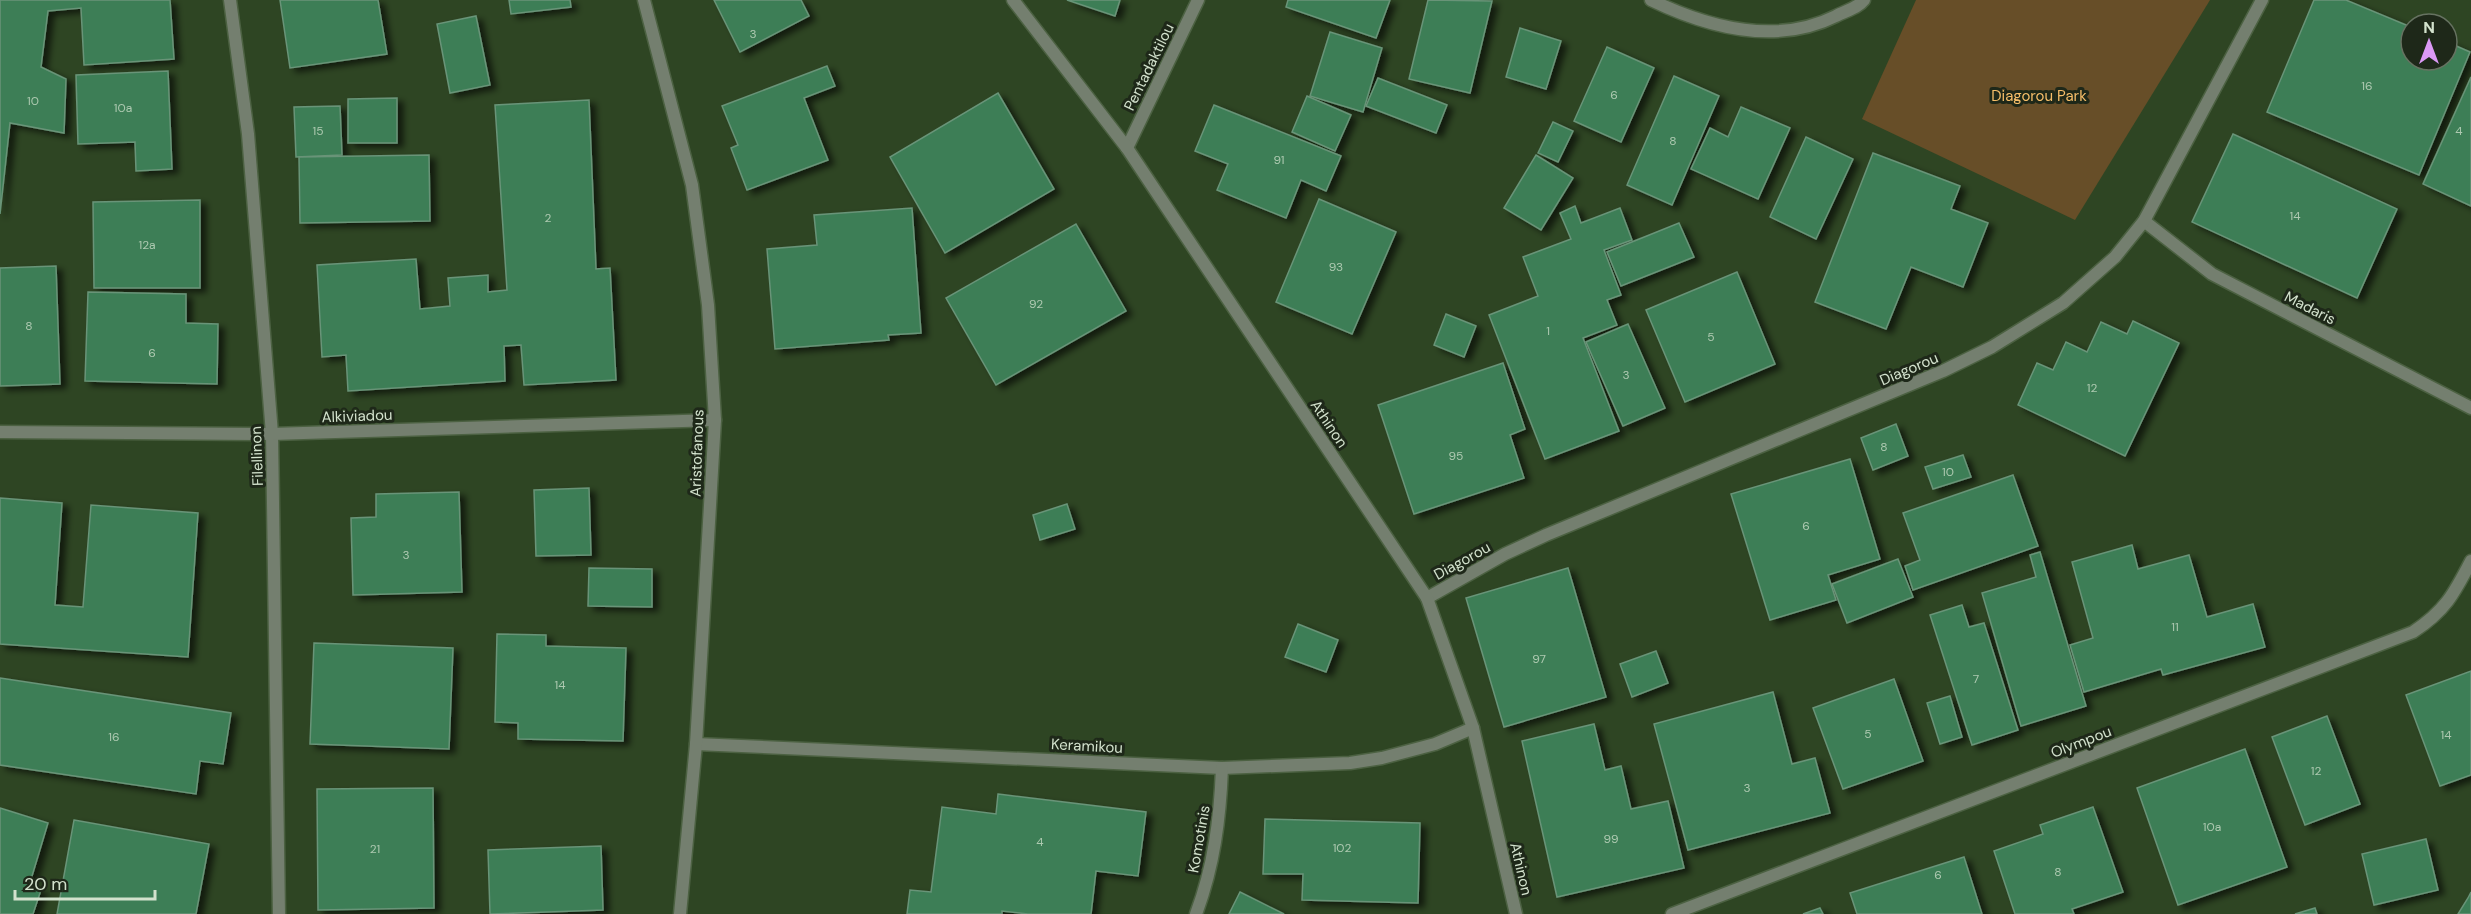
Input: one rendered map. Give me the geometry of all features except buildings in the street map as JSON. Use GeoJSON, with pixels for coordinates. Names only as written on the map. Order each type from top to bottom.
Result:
{"type":"FeatureCollection","features":[{"type":"Feature","properties":{"kind":"street","name":"Filellinon"},"geometry":{"type":"LineString","coordinates":[[230,0],[248,134],[272,434],[279,914]]}},
{"type":"Feature","properties":{"kind":"street","name":"Aristofanous"},"geometry":{"type":"LineString","coordinates":[[644,0],[692,186],[708,305],[715,420],[696,744],[680,914]]}},
{"type":"Feature","properties":{"kind":"street","name":"Athinon"},"geometry":{"type":"LineString","coordinates":[[1013,0],[1127,148],[1427,598],[1473,728],[1516,914]]}},
{"type":"Feature","properties":{"kind":"street","name":"Pentadaktilou"},"geometry":{"type":"LineString","coordinates":[[1127,148],[1198,0]]}},
{"type":"Feature","properties":{"kind":"street"},"geometry":{"type":"LineString","coordinates":[[1651,0],[1710,23],[1757,33],[1815,27],[1864,0]]}},
{"type":"Feature","properties":{"kind":"street","name":"Diagorou"},"geometry":{"type":"LineString","coordinates":[[1427,598],[1505,554],[1546,535],[1943,371],[1992,347],[2063,303],[2115,257],[2144,221],[2262,0]]}},
{"type":"Feature","properties":{"kind":"street","name":"Madaris"},"geometry":{"type":"LineString","coordinates":[[2144,221],[2212,274],[2471,408]]}},
{"type":"Feature","properties":{"kind":"street","name":"Alkiviadou"},"geometry":{"type":"LineString","coordinates":[[0,432],[272,434],[715,420]]}},
{"type":"Feature","properties":{"kind":"street","name":"Olympou"},"geometry":{"type":"LineString","coordinates":[[1672,914],[2413,632],[2435,617],[2451,600],[2471,561]]}},
{"type":"Feature","properties":{"kind":"street","name":"Keramikou"},"geometry":{"type":"LineString","coordinates":[[696,744],[1222,768],[1350,763],[1382,758],[1435,744],[1473,728]]}},
{"type":"Feature","properties":{"kind":"street","name":"Komotinis"},"geometry":{"type":"LineString","coordinates":[[1196,914],[1211,868],[1220,820],[1222,768]]}},
{"type":"Feature","properties":{"kind":"green space","name":"Diagorou Park"},"geometry":{"type":"Polygon","coordinates":[[[1916,0],[2210,0],[2075,220],[1862,119],[1916,0]]]}}]}
